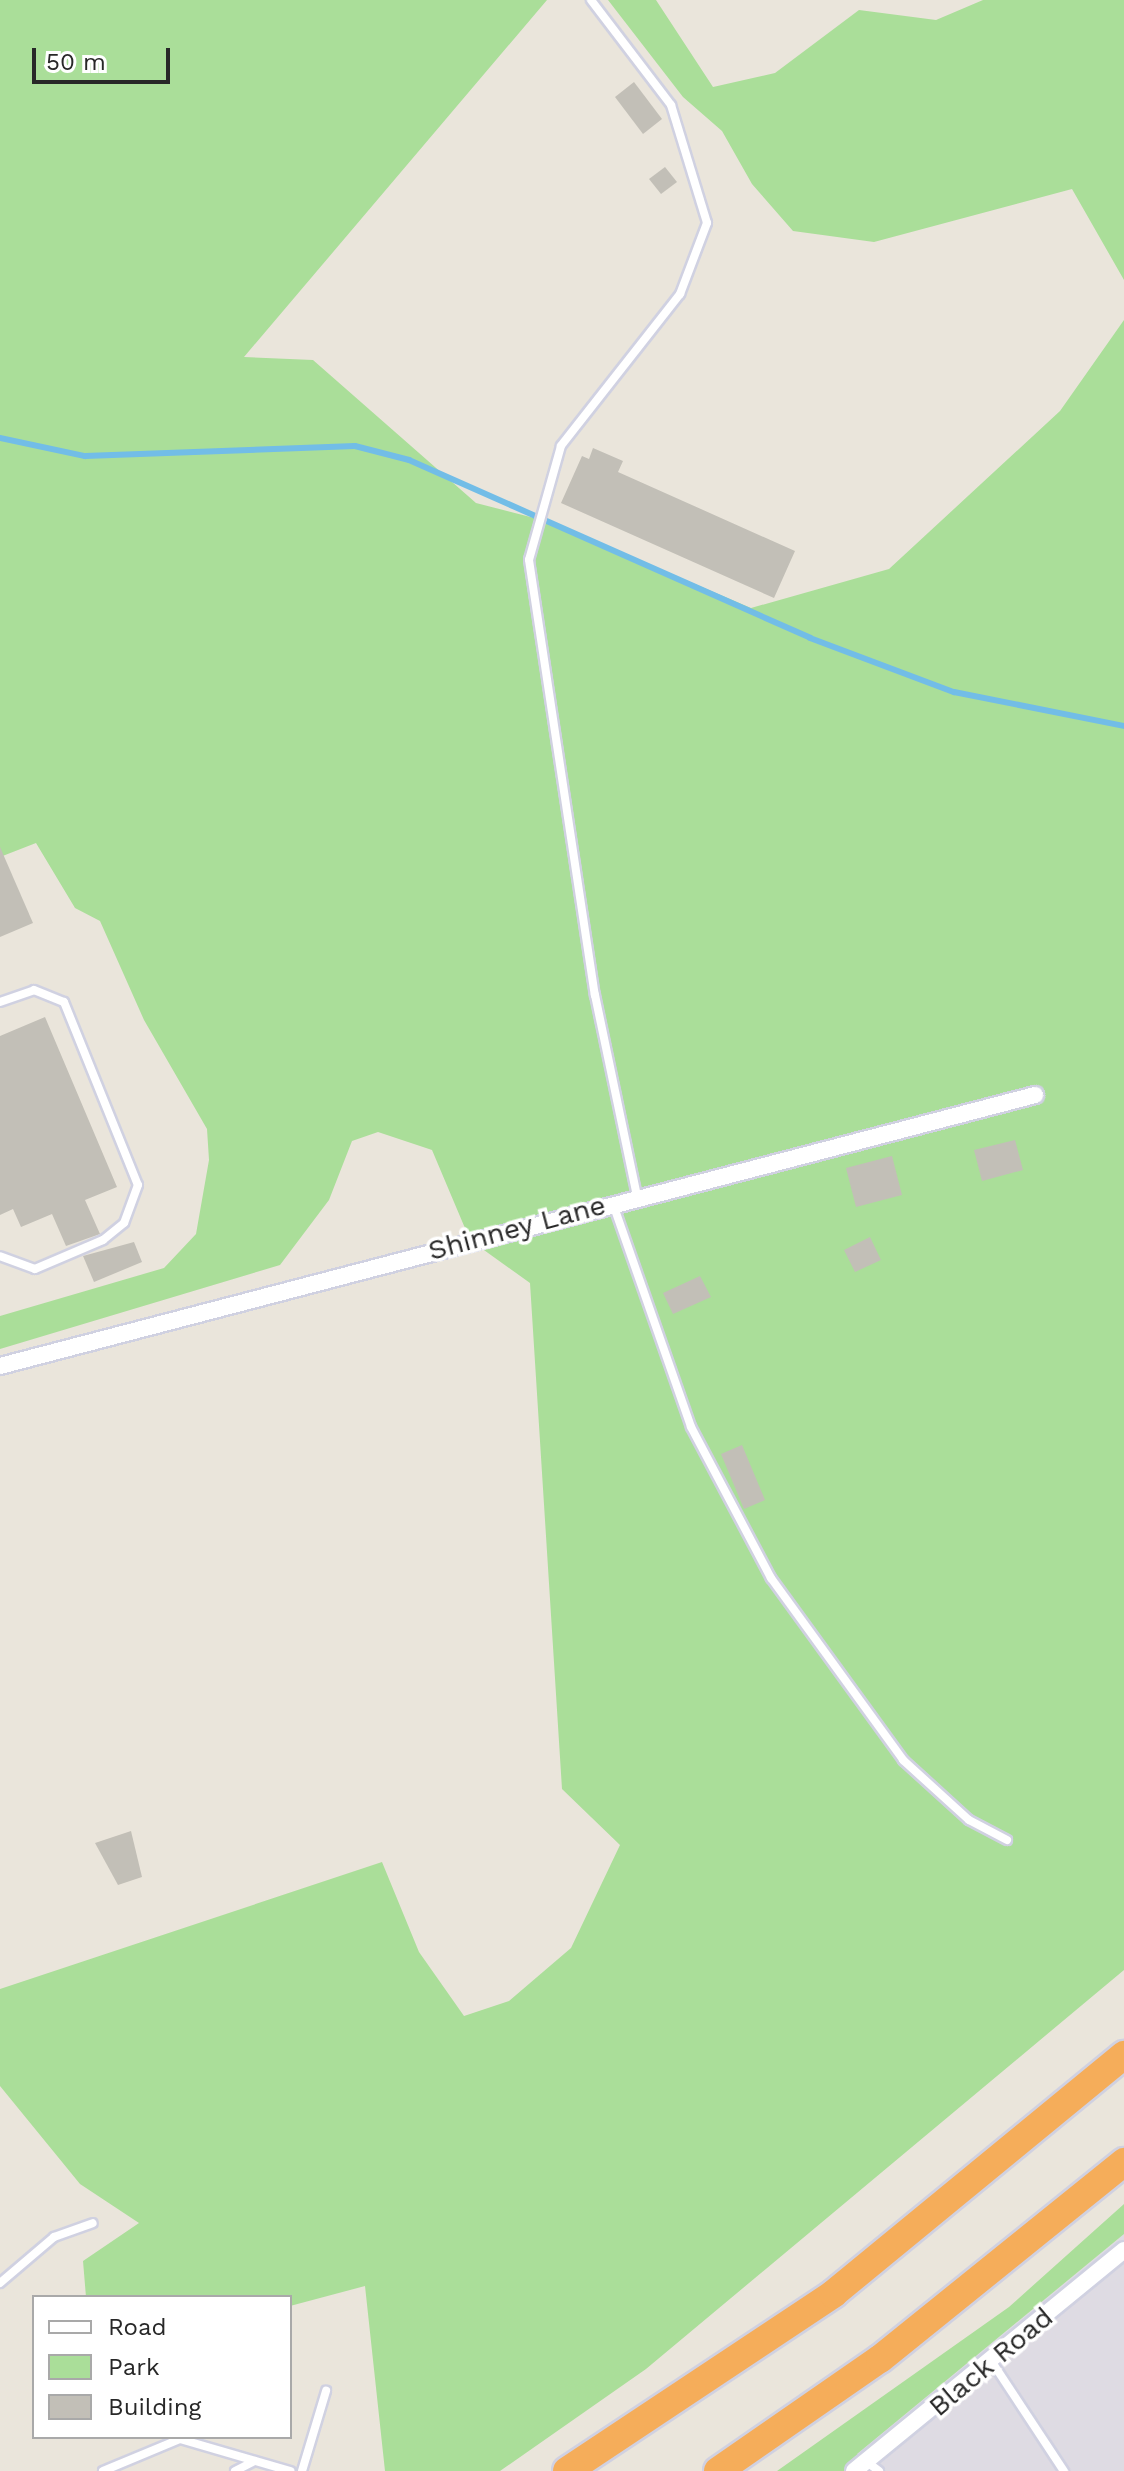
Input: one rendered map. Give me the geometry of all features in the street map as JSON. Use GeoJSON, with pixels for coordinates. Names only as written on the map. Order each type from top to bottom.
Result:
{"type":"FeatureCollection","features":[{"type":"Feature","properties":{"kind":"highway"},"geometry":{"type":"LineString","coordinates":[[567,2471],[833,2294],[1124,2055]]}},
{"type":"Feature","properties":{"kind":"highway"},"geometry":{"type":"LineString","coordinates":[[718,2471],[893,2350],[1124,2162]]}},
{"type":"Feature","properties":{"kind":"street","name":"Shinney Lane"},"geometry":{"type":"LineString","coordinates":[[0,1366],[637,1196],[1035,1095]]}},
{"type":"Feature","properties":{"kind":"street","name":"Black Road"},"geometry":{"type":"LineString","coordinates":[[867,2468],[1124,2250]]}},
{"type":"Feature","properties":{"kind":"lane"},"geometry":{"type":"LineString","coordinates":[[591,0],[671,105],[701,191],[706,233],[665,317],[566,437],[534,529],[532,602],[595,995],[637,1196]]}},
{"type":"Feature","properties":{"kind":"lane"},"geometry":{"type":"LineString","coordinates":[[0,1002],[34,990],[64,1002],[138,1185],[124,1223],[103,1240],[35,1269],[0,1256]]}},
{"type":"Feature","properties":{"kind":"lane"},"geometry":{"type":"LineString","coordinates":[[612,1203],[691,1427],[771,1578],[903,1760],[969,1820],[1007,1840]]}},
{"type":"Feature","properties":{"kind":"lane"},"geometry":{"type":"LineString","coordinates":[[0,2283],[54,2237],[93,2223]]}},
{"type":"Feature","properties":{"kind":"lane"},"geometry":{"type":"LineString","coordinates":[[992,2362],[1064,2471]]}},
{"type":"Feature","properties":{"kind":"lane"},"geometry":{"type":"LineString","coordinates":[[302,2471],[326,2391]]}},
{"type":"Feature","properties":{"kind":"lane"},"geometry":{"type":"LineString","coordinates":[[103,2471],[168,2440],[290,2471]]}},
{"type":"Feature","properties":{"kind":"lane"},"geometry":{"type":"LineString","coordinates":[[235,2471],[255,2461]]}},
{"type":"Feature","properties":{"kind":"shaded area"},"geometry":{"type":"Polygon","coordinates":[[[1124,2234],[1124,2471],[876,2471],[856,2454],[1124,2234]]]}},
{"type":"Feature","properties":{"kind":"green space"},"geometry":{"type":"Polygon","coordinates":[[[0,0],[547,0],[244,357],[313,360],[476,503],[550,522],[751,608],[889,569],[1060,411],[1124,320],[1124,1970],[646,2369],[500,2471],[385,2471],[365,2286],[292,2305],[292,2295],[86,2295],[83,2261],[139,2223],[80,2184],[0,2086],[0,1989],[382,1862],[419,1952],[464,2016],[509,2001],[571,1948],[620,1845],[562,1789],[530,1283],[470,1240],[432,1150],[378,1132],[352,1141],[329,1200],[280,1265],[0,1349],[0,1316],[164,1268],[196,1234],[209,1160],[207,1129],[144,1020],[100,921],[75,908],[36,843],[0,857],[0,0]]]}},
{"type":"Feature","properties":{"kind":"green space"},"geometry":{"type":"Polygon","coordinates":[[[608,0],[656,0],[713,87],[775,73],[859,10],[936,20],[983,0],[1124,0],[1124,280],[1072,189],[874,242],[793,231],[752,184],[722,131],[683,97],[608,0]]]}},
{"type":"Feature","properties":{"kind":"green space"},"geometry":{"type":"Polygon","coordinates":[[[1124,2204],[1124,2234],[857,2454],[876,2471],[777,2471],[1009,2307],[1124,2204]]]}},
{"type":"Feature","properties":{"kind":"building"},"geometry":{"type":"Polygon","coordinates":[[[634,82],[662,119],[643,134],[615,97],[634,82]]]}},
{"type":"Feature","properties":{"kind":"building"},"geometry":{"type":"Polygon","coordinates":[[[665,167],[677,182],[661,194],[649,179],[665,167]]]}},
{"type":"Feature","properties":{"kind":"building"},"geometry":{"type":"Polygon","coordinates":[[[593,448],[623,461],[618,472],[795,551],[774,598],[561,503],[582,456],[589,459],[593,448]]]}},
{"type":"Feature","properties":{"kind":"building"},"geometry":{"type":"Polygon","coordinates":[[[0,847],[33,923],[0,937],[0,847]]]}},
{"type":"Feature","properties":{"kind":"building"},"geometry":{"type":"Polygon","coordinates":[[[45,1017],[117,1187],[85,1200],[100,1234],[66,1246],[52,1214],[21,1227],[13,1209],[0,1215],[0,1036],[45,1017]]]}},
{"type":"Feature","properties":{"kind":"building"},"geometry":{"type":"Polygon","coordinates":[[[1015,1140],[1023,1170],[982,1181],[974,1150],[1015,1140]]]}},
{"type":"Feature","properties":{"kind":"building"},"geometry":{"type":"Polygon","coordinates":[[[892,1156],[902,1195],[856,1207],[846,1168],[892,1156]]]}},
{"type":"Feature","properties":{"kind":"building"},"geometry":{"type":"Polygon","coordinates":[[[870,1237],[881,1260],[855,1272],[844,1250],[870,1237]]]}},
{"type":"Feature","properties":{"kind":"building"},"geometry":{"type":"Polygon","coordinates":[[[134,1242],[142,1262],[94,1282],[83,1256],[134,1242]]]}},
{"type":"Feature","properties":{"kind":"building"},"geometry":{"type":"Polygon","coordinates":[[[700,1276],[711,1297],[673,1314],[663,1293],[700,1276]]]}},
{"type":"Feature","properties":{"kind":"building"},"geometry":{"type":"Polygon","coordinates":[[[742,1445],[765,1500],[744,1509],[721,1454],[742,1445]]]}},
{"type":"Feature","properties":{"kind":"building"},"geometry":{"type":"Polygon","coordinates":[[[131,1831],[142,1877],[118,1885],[95,1843],[131,1831]]]}},
{"type":"Feature","properties":{"kind":"waterway"},"geometry":{"type":"LineString","coordinates":[[0,438],[85,456],[355,446],[409,460],[810,638],[954,692],[1124,726]]}}]}
